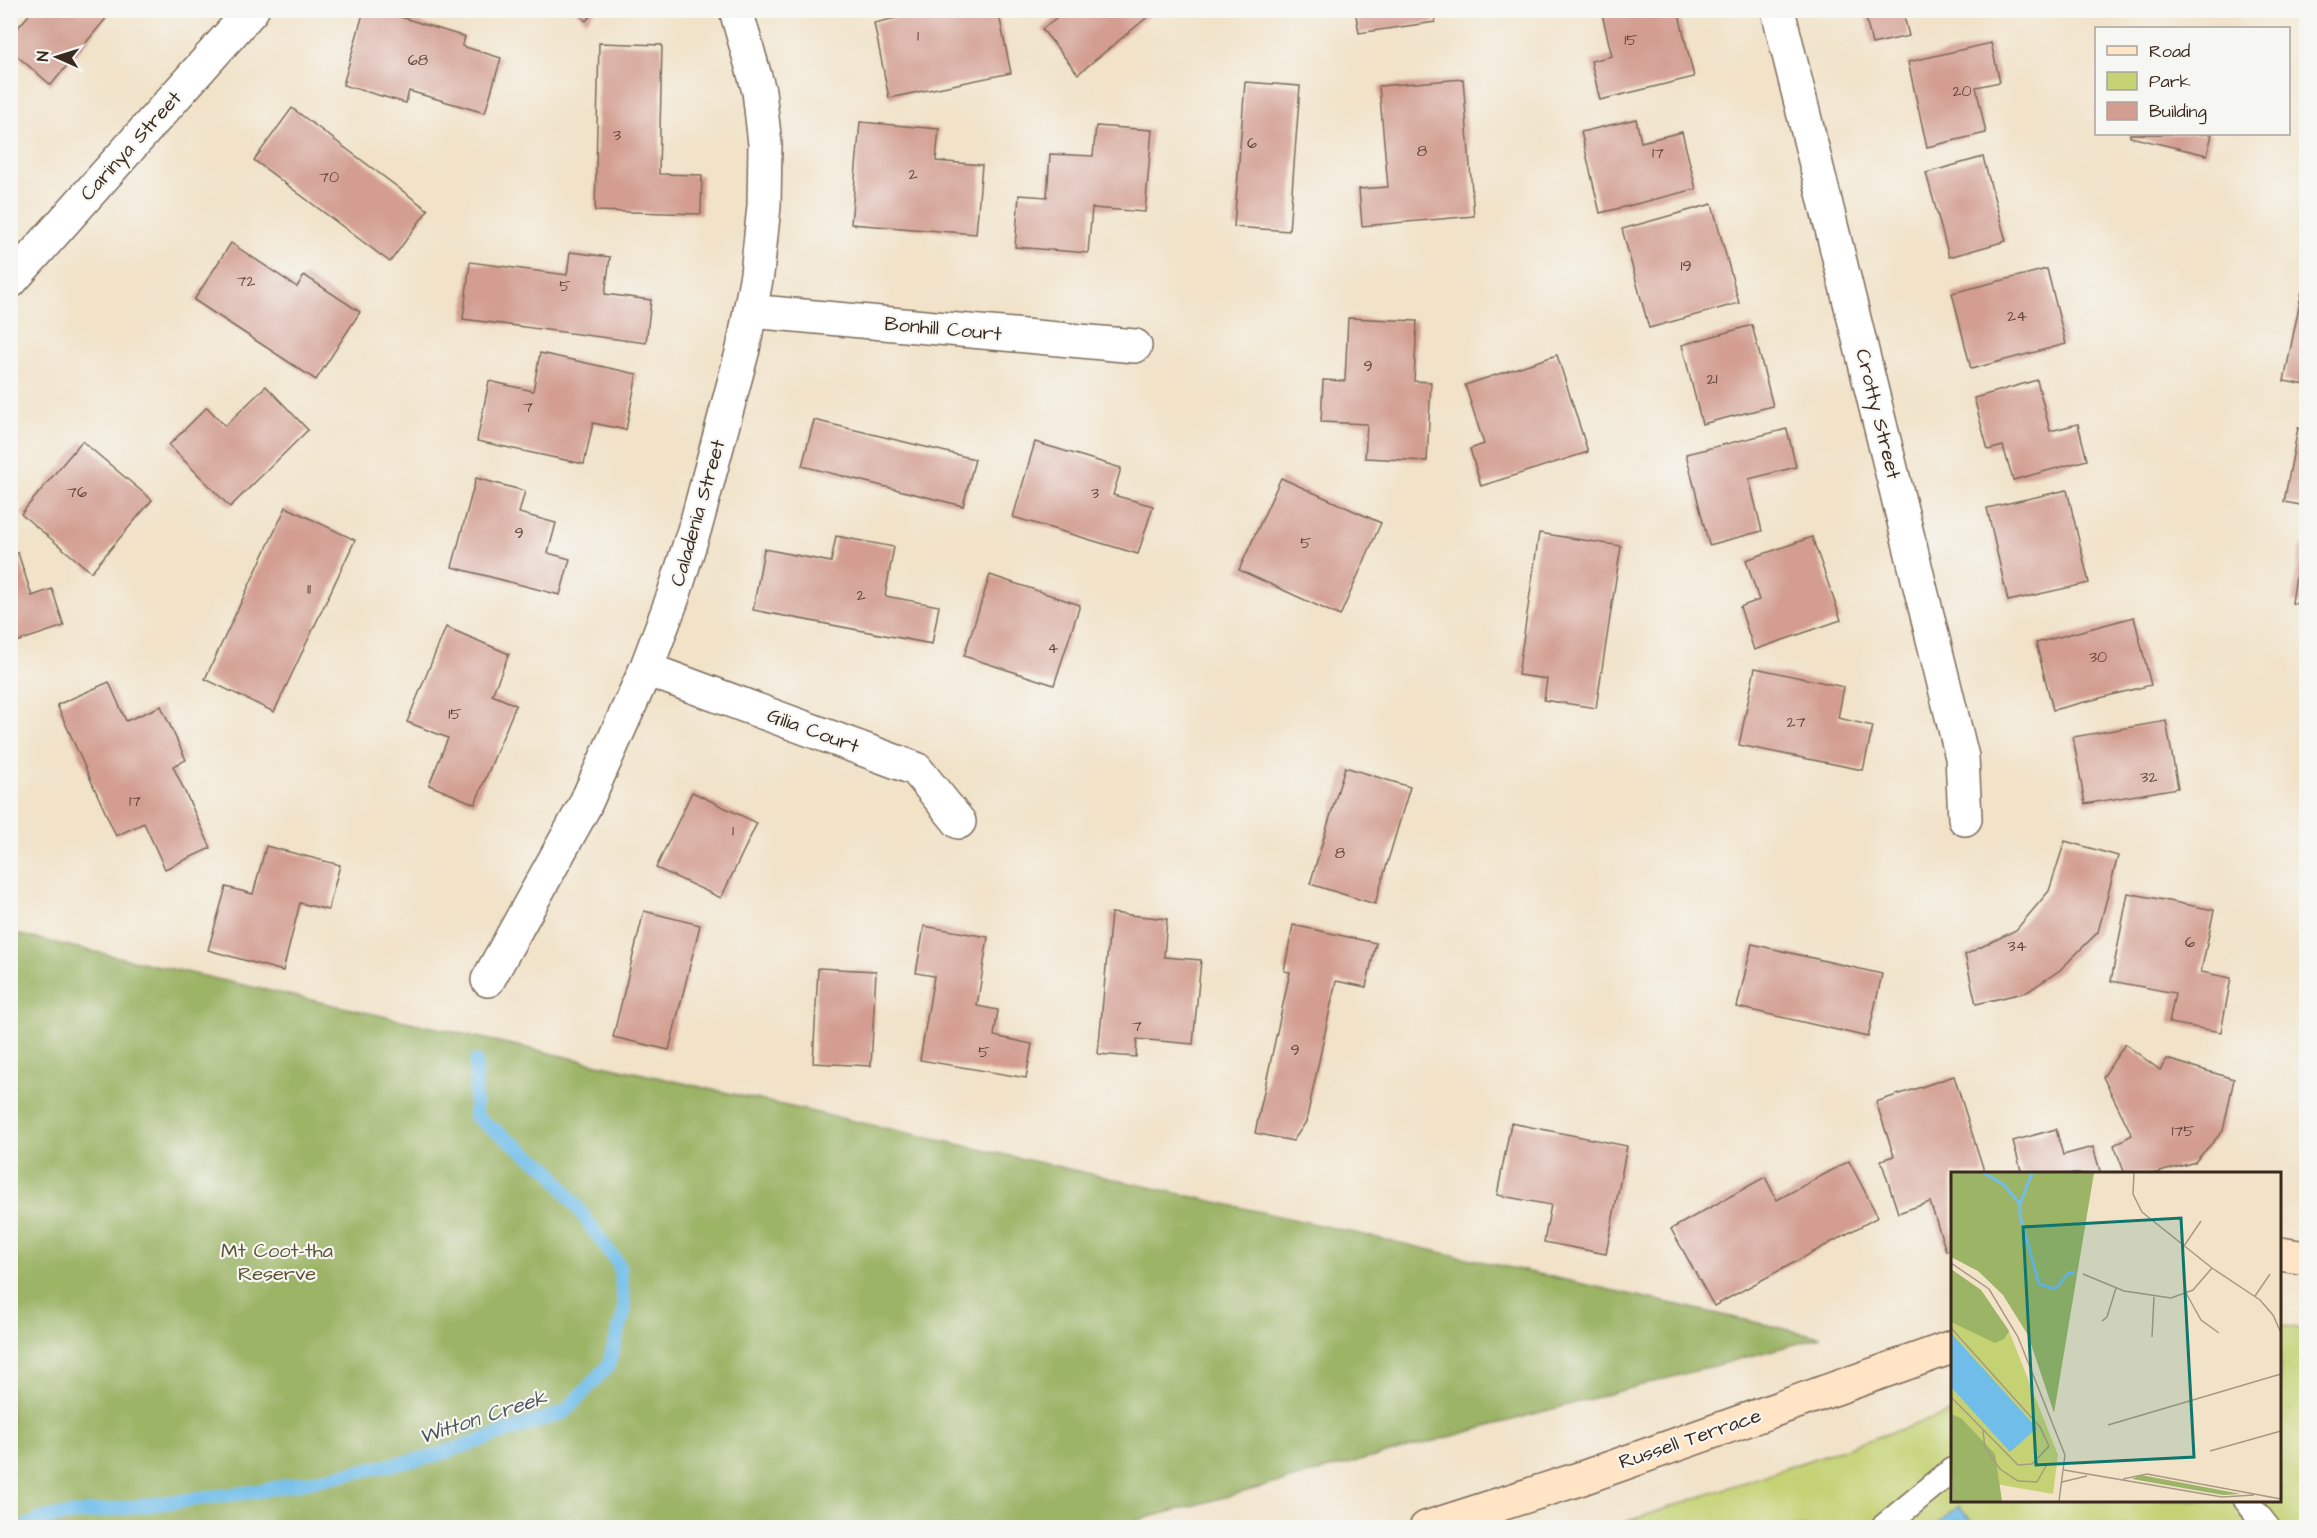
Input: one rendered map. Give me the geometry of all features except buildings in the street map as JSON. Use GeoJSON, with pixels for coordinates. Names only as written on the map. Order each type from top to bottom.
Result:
{"type":"FeatureCollection","features":[{"type":"Feature","properties":{"kind":"main road"},"geometry":{"type":"LineString","coordinates":[[2281,1254],[2307,1258]]}},
{"type":"Feature","properties":{"kind":"main road","name":"Russell Terrace"},"geometry":{"type":"LineString","coordinates":[[1426,1527],[1582,1478],[1951,1348]]}},
{"type":"Feature","properties":{"kind":"street","name":"Carinya Street"},"geometry":{"type":"LineString","coordinates":[[10,282],[252,10]]}},
{"type":"Feature","properties":{"kind":"street","name":"Caladenia Street"},"geometry":{"type":"LineString","coordinates":[[488,980],[584,807],[645,669],[674,597],[743,349],[764,206],[765,144],[759,91],[736,10]]}},
{"type":"Feature","properties":{"kind":"street","name":"Crotty Street"},"geometry":{"type":"LineString","coordinates":[[1778,10],[1962,758],[1965,819]]}},
{"type":"Feature","properties":{"kind":"street","name":"Bonhill Court"},"geometry":{"type":"LineString","coordinates":[[750,311],[1135,346]]}},
{"type":"Feature","properties":{"kind":"street","name":"Gilia Court"},"geometry":{"type":"LineString","coordinates":[[645,669],[916,769],[959,822]]}},
{"type":"Feature","properties":{"kind":"lane"},"geometry":{"type":"LineString","coordinates":[[1882,1527],[1951,1472]]}},
{"type":"Feature","properties":{"kind":"lane"},"geometry":{"type":"LineString","coordinates":[[2248,1502],[2268,1527]]}},
{"type":"Feature","properties":{"kind":"green space","name":"Mt Coot-tha Reserve"},"geometry":{"type":"Polygon","coordinates":[[[11,933],[1821,1337],[1113,1527],[11,1527],[11,933]]]}},
{"type":"Feature","properties":{"kind":"green space"},"geometry":{"type":"Polygon","coordinates":[[[2281,1325],[2306,1330],[2306,1527],[1608,1528],[1951,1412],[1951,1502],[2281,1502],[2281,1325]]]}},
{"type":"Feature","properties":{"kind":"water"},"geometry":{"type":"Polygon","coordinates":[[[1959,1506],[1976,1527],[1933,1527],[1959,1506]]]}},
{"type":"Feature","properties":{"kind":"waterway","name":"Witton Creek"},"geometry":{"type":"LineString","coordinates":[[24,1528],[43,1518],[260,1491],[431,1457],[565,1412],[608,1366],[625,1310],[619,1265],[550,1170],[475,1116],[476,1061]]}}]}
